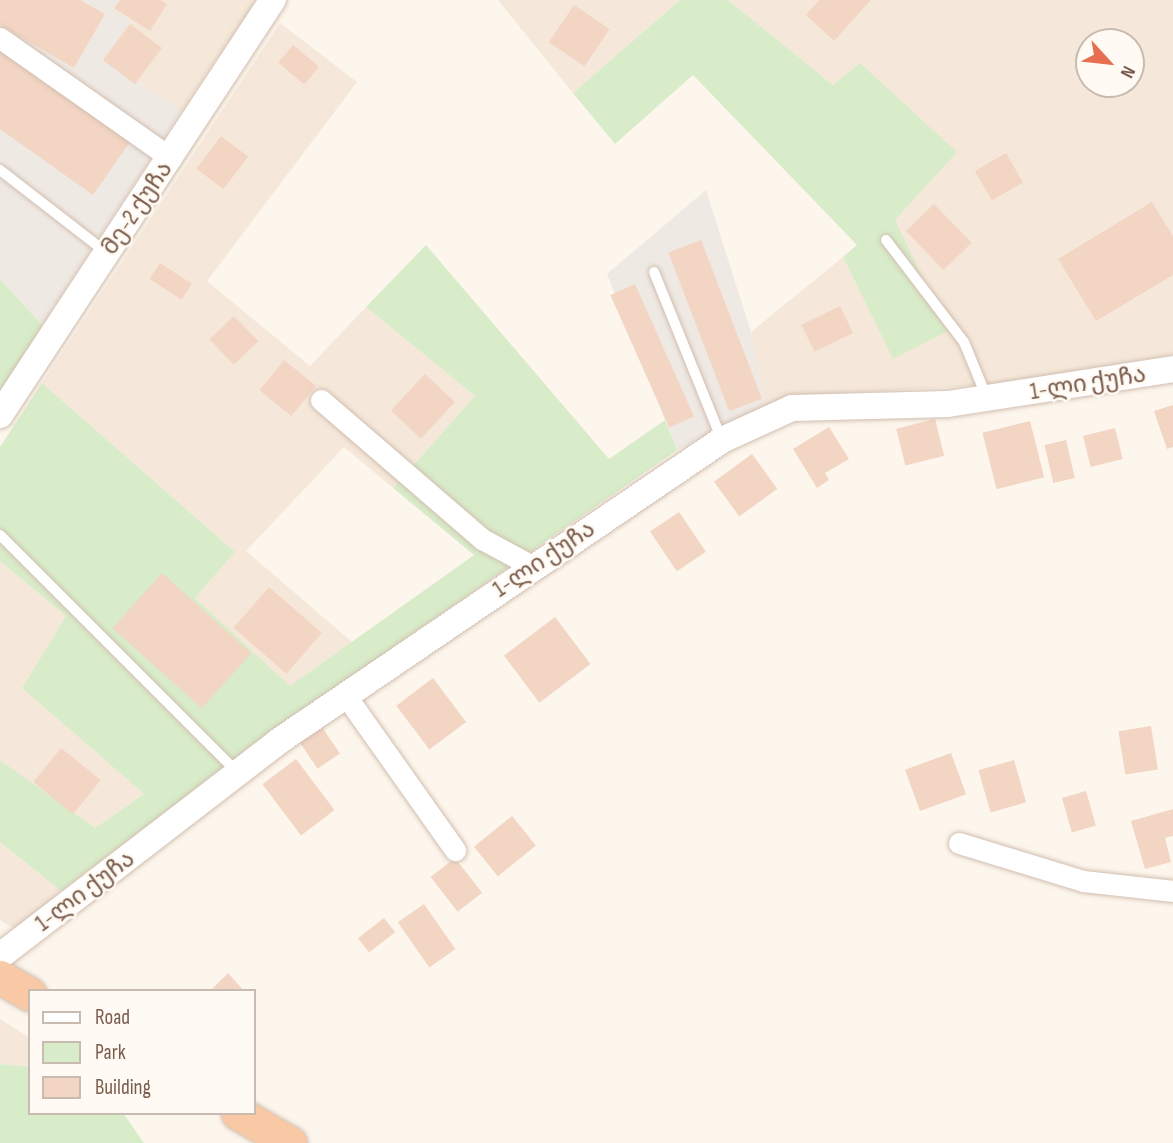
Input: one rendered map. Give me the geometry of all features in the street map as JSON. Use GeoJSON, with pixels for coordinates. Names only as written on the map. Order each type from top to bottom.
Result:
{"type":"FeatureCollection","features":[{"type":"Feature","properties":{"kind":"highway"},"geometry":{"type":"LineString","coordinates":[[0,976],[28,993]]}},
{"type":"Feature","properties":{"kind":"highway"},"geometry":{"type":"LineString","coordinates":[[241,1115],[290,1143]]}},
{"type":"Feature","properties":{"kind":"street","name":"მე-2 ქუჩა"},"geometry":{"type":"LineString","coordinates":[[0,415],[273,0]]}},
{"type":"Feature","properties":{"kind":"street"},"geometry":{"type":"LineString","coordinates":[[0,38],[171,158]]}},
{"type":"Feature","properties":{"kind":"street","name":"1-ლი ქუჩა"},"geometry":{"type":"LineString","coordinates":[[0,957],[239,774],[346,696],[532,566],[722,440],[792,408],[987,398],[1173,369]]}},
{"type":"Feature","properties":{"kind":"street"},"geometry":{"type":"LineString","coordinates":[[321,400],[482,539],[532,566]]}},
{"type":"Feature","properties":{"kind":"street"},"geometry":{"type":"LineString","coordinates":[[346,696],[455,850]]}},
{"type":"Feature","properties":{"kind":"street"},"geometry":{"type":"LineString","coordinates":[[959,843],[1083,881],[1173,891]]}},
{"type":"Feature","properties":{"kind":"lane"},"geometry":{"type":"LineString","coordinates":[[0,170],[107,253]]}},
{"type":"Feature","properties":{"kind":"lane"},"geometry":{"type":"LineString","coordinates":[[886,240],[964,342],[987,398]]}},
{"type":"Feature","properties":{"kind":"lane"},"geometry":{"type":"LineString","coordinates":[[654,272],[722,440]]}},
{"type":"Feature","properties":{"kind":"lane"},"geometry":{"type":"LineString","coordinates":[[0,535],[239,774]]}},
{"type":"Feature","properties":{"kind":"shaded area"},"geometry":{"type":"Polygon","coordinates":[[[0,0],[120,0],[112,9],[130,21],[108,61],[181,112],[42,325],[0,279],[0,0]]]}},
{"type":"Feature","properties":{"kind":"shaded area"},"geometry":{"type":"Polygon","coordinates":[[[120,0],[256,0],[181,112],[108,61],[112,9],[120,0]]]}},
{"type":"Feature","properties":{"kind":"shaded area"},"geometry":{"type":"Polygon","coordinates":[[[498,0],[680,0],[573,93],[498,0]]]}},
{"type":"Feature","properties":{"kind":"shaded area"},"geometry":{"type":"Polygon","coordinates":[[[728,0],[1173,0],[1173,355],[985,385],[795,396],[765,406],[751,332],[843,257],[893,358],[895,220],[860,63],[833,85],[728,0]]]}},
{"type":"Feature","properties":{"kind":"shaded area"},"geometry":{"type":"Polygon","coordinates":[[[280,23],[357,82],[207,281],[310,366],[366,307],[475,396],[393,488],[344,447],[246,551],[352,642],[290,687],[195,598],[235,552],[42,383],[280,23]]]}},
{"type":"Feature","properties":{"kind":"shaded area"},"geometry":{"type":"Polygon","coordinates":[[[706,190],[751,332],[765,406],[677,450],[607,274],[706,190]]]}},
{"type":"Feature","properties":{"kind":"shaded area"},"geometry":{"type":"Polygon","coordinates":[[[0,561],[66,616],[22,688],[144,794],[95,828],[0,760],[0,561]]]}},
{"type":"Feature","properties":{"kind":"shaded area"},"geometry":{"type":"Polygon","coordinates":[[[0,842],[61,891],[15,929],[0,920],[0,842]]]}},
{"type":"Feature","properties":{"kind":"shaded area"},"geometry":{"type":"Polygon","coordinates":[[[0,1019],[28,1037],[28,1067],[0,1064],[0,1019]]]}},
{"type":"Feature","properties":{"kind":"green space"},"geometry":{"type":"Polygon","coordinates":[[[680,0],[728,0],[833,85],[860,63],[957,152],[895,220],[948,331],[893,359],[843,257],[857,245],[693,75],[615,144],[573,93],[680,0]]]}},
{"type":"Feature","properties":{"kind":"green space"},"geometry":{"type":"Polygon","coordinates":[[[426,245],[609,459],[665,420],[677,450],[271,732],[61,891],[0,842],[0,760],[95,828],[144,794],[22,688],[66,616],[0,561],[0,447],[42,383],[235,552],[195,598],[290,686],[474,555],[393,488],[475,396],[366,307],[426,245]]]}},
{"type":"Feature","properties":{"kind":"green space"},"geometry":{"type":"Polygon","coordinates":[[[0,279],[42,325],[0,396],[0,279]]]}},
{"type":"Feature","properties":{"kind":"green space"},"geometry":{"type":"Polygon","coordinates":[[[0,1064],[28,1067],[28,1115],[124,1115],[144,1143],[0,1143],[0,1064]]]}},
{"type":"Feature","properties":{"kind":"building"},"geometry":{"type":"Polygon","coordinates":[[[0,0],[80,0],[105,14],[74,68],[0,25],[0,0]]]}},
{"type":"Feature","properties":{"kind":"building"},"geometry":{"type":"Polygon","coordinates":[[[120,0],[160,0],[167,4],[150,31],[114,8],[120,0]]]}},
{"type":"Feature","properties":{"kind":"building"},"geometry":{"type":"Polygon","coordinates":[[[819,0],[871,0],[834,41],[806,15],[819,0]]]}},
{"type":"Feature","properties":{"kind":"building"},"geometry":{"type":"Polygon","coordinates":[[[574,5],[610,29],[584,66],[549,42],[574,5]]]}},
{"type":"Feature","properties":{"kind":"building"},"geometry":{"type":"Polygon","coordinates":[[[130,24],[162,48],[135,84],[103,60],[130,24]]]}},
{"type":"Feature","properties":{"kind":"building"},"geometry":{"type":"Polygon","coordinates":[[[293,45],[319,67],[304,84],[278,63],[293,45]]]}},
{"type":"Feature","properties":{"kind":"building"},"geometry":{"type":"Polygon","coordinates":[[[0,51],[130,142],[93,195],[0,129],[0,51]]]}},
{"type":"Feature","properties":{"kind":"building"},"geometry":{"type":"Polygon","coordinates":[[[221,136],[248,156],[223,189],[196,169],[221,136]]]}},
{"type":"Feature","properties":{"kind":"building"},"geometry":{"type":"Polygon","coordinates":[[[1006,153],[1023,182],[992,200],[975,171],[1006,153]]]}},
{"type":"Feature","properties":{"kind":"building"},"geometry":{"type":"Polygon","coordinates":[[[1152,202],[1173,236],[1173,275],[1096,321],[1058,259],[1152,202]]]}},
{"type":"Feature","properties":{"kind":"building"},"geometry":{"type":"Polygon","coordinates":[[[934,204],[972,243],[943,270],[906,231],[934,204]]]}},
{"type":"Feature","properties":{"kind":"building"},"geometry":{"type":"Polygon","coordinates":[[[701,240],[762,399],[729,411],[668,253],[701,240]]]}},
{"type":"Feature","properties":{"kind":"building"},"geometry":{"type":"Polygon","coordinates":[[[160,263],[192,284],[182,300],[150,279],[160,263]]]}},
{"type":"Feature","properties":{"kind":"building"},"geometry":{"type":"Polygon","coordinates":[[[635,284],[694,416],[669,427],[610,295],[635,284]]]}},
{"type":"Feature","properties":{"kind":"building"},"geometry":{"type":"Polygon","coordinates":[[[840,306],[853,333],[815,352],[801,325],[840,306]]]}},
{"type":"Feature","properties":{"kind":"building"},"geometry":{"type":"Polygon","coordinates":[[[234,316],[258,341],[234,365],[210,340],[234,316]]]}},
{"type":"Feature","properties":{"kind":"building"},"geometry":{"type":"Polygon","coordinates":[[[284,360],[316,386],[291,416],[259,390],[284,360]]]}},
{"type":"Feature","properties":{"kind":"building"},"geometry":{"type":"Polygon","coordinates":[[[425,374],[455,402],[421,439],[391,411],[425,374]]]}},
{"type":"Feature","properties":{"kind":"building"},"geometry":{"type":"Polygon","coordinates":[[[1173,405],[1173,447],[1167,449],[1154,411],[1173,405]]]}},
{"type":"Feature","properties":{"kind":"building"},"geometry":{"type":"Polygon","coordinates":[[[935,419],[944,456],[905,466],[896,429],[935,419]]]}},
{"type":"Feature","properties":{"kind":"building"},"geometry":{"type":"Polygon","coordinates":[[[1030,421],[1044,477],[996,489],[982,433],[1030,421]]]}},
{"type":"Feature","properties":{"kind":"building"},"geometry":{"type":"Polygon","coordinates":[[[829,427],[849,459],[825,473],[829,480],[817,488],[793,449],[829,427]]]}},
{"type":"Feature","properties":{"kind":"building"},"geometry":{"type":"Polygon","coordinates":[[[1115,428],[1123,459],[1091,467],[1083,436],[1115,428]]]}},
{"type":"Feature","properties":{"kind":"building"},"geometry":{"type":"Polygon","coordinates":[[[1066,440],[1075,478],[1053,483],[1045,445],[1066,440]]]}},
{"type":"Feature","properties":{"kind":"building"},"geometry":{"type":"Polygon","coordinates":[[[752,454],[777,489],[739,516],[714,482],[752,454]]]}},
{"type":"Feature","properties":{"kind":"building"},"geometry":{"type":"Polygon","coordinates":[[[679,512],[706,552],[677,571],[650,532],[679,512]]]}},
{"type":"Feature","properties":{"kind":"building"},"geometry":{"type":"Polygon","coordinates":[[[162,573],[251,653],[202,708],[112,628],[162,573]]]}},
{"type":"Feature","properties":{"kind":"building"},"geometry":{"type":"Polygon","coordinates":[[[269,587],[322,633],[286,674],[234,628],[269,587]]]}},
{"type":"Feature","properties":{"kind":"building"},"geometry":{"type":"Polygon","coordinates":[[[555,617],[591,664],[539,703],[504,656],[555,617]]]}},
{"type":"Feature","properties":{"kind":"building"},"geometry":{"type":"Polygon","coordinates":[[[433,678],[466,722],[429,750],[396,706],[433,678]]]}},
{"type":"Feature","properties":{"kind":"building"},"geometry":{"type":"Polygon","coordinates":[[[1151,726],[1158,769],[1125,775],[1118,731],[1151,726]]]}},
{"type":"Feature","properties":{"kind":"building"},"geometry":{"type":"Polygon","coordinates":[[[322,727],[340,754],[318,769],[300,742],[322,727]]]}},
{"type":"Feature","properties":{"kind":"building"},"geometry":{"type":"Polygon","coordinates":[[[61,748],[101,780],[73,814],[33,782],[61,748]]]}},
{"type":"Feature","properties":{"kind":"building"},"geometry":{"type":"Polygon","coordinates":[[[951,753],[966,794],[920,811],[905,770],[951,753]]]}},
{"type":"Feature","properties":{"kind":"building"},"geometry":{"type":"Polygon","coordinates":[[[296,759],[335,810],[301,835],[262,784],[296,759]]]}},
{"type":"Feature","properties":{"kind":"building"},"geometry":{"type":"Polygon","coordinates":[[[1014,760],[1026,802],[991,812],[978,770],[1014,760]]]}},
{"type":"Feature","properties":{"kind":"building"},"geometry":{"type":"Polygon","coordinates":[[[1086,791],[1096,826],[1072,832],[1062,798],[1086,791]]]}},
{"type":"Feature","properties":{"kind":"building"},"geometry":{"type":"Polygon","coordinates":[[[1173,809],[1173,836],[1165,838],[1171,862],[1145,869],[1131,821],[1173,809]]]}},
{"type":"Feature","properties":{"kind":"building"},"geometry":{"type":"Polygon","coordinates":[[[512,816],[536,846],[498,876],[474,847],[512,816]]]}},
{"type":"Feature","properties":{"kind":"building"},"geometry":{"type":"Polygon","coordinates":[[[455,858],[482,893],[458,912],[431,877],[455,858]]]}},
{"type":"Feature","properties":{"kind":"building"},"geometry":{"type":"Polygon","coordinates":[[[424,904],[456,949],[429,967],[398,922],[424,904]]]}},
{"type":"Feature","properties":{"kind":"building"},"geometry":{"type":"Polygon","coordinates":[[[384,918],[395,932],[369,953],[358,938],[384,918]]]}},
{"type":"Feature","properties":{"kind":"building"},"geometry":{"type":"Polygon","coordinates":[[[228,973],[242,989],[212,989],[228,973]]]}}]}
